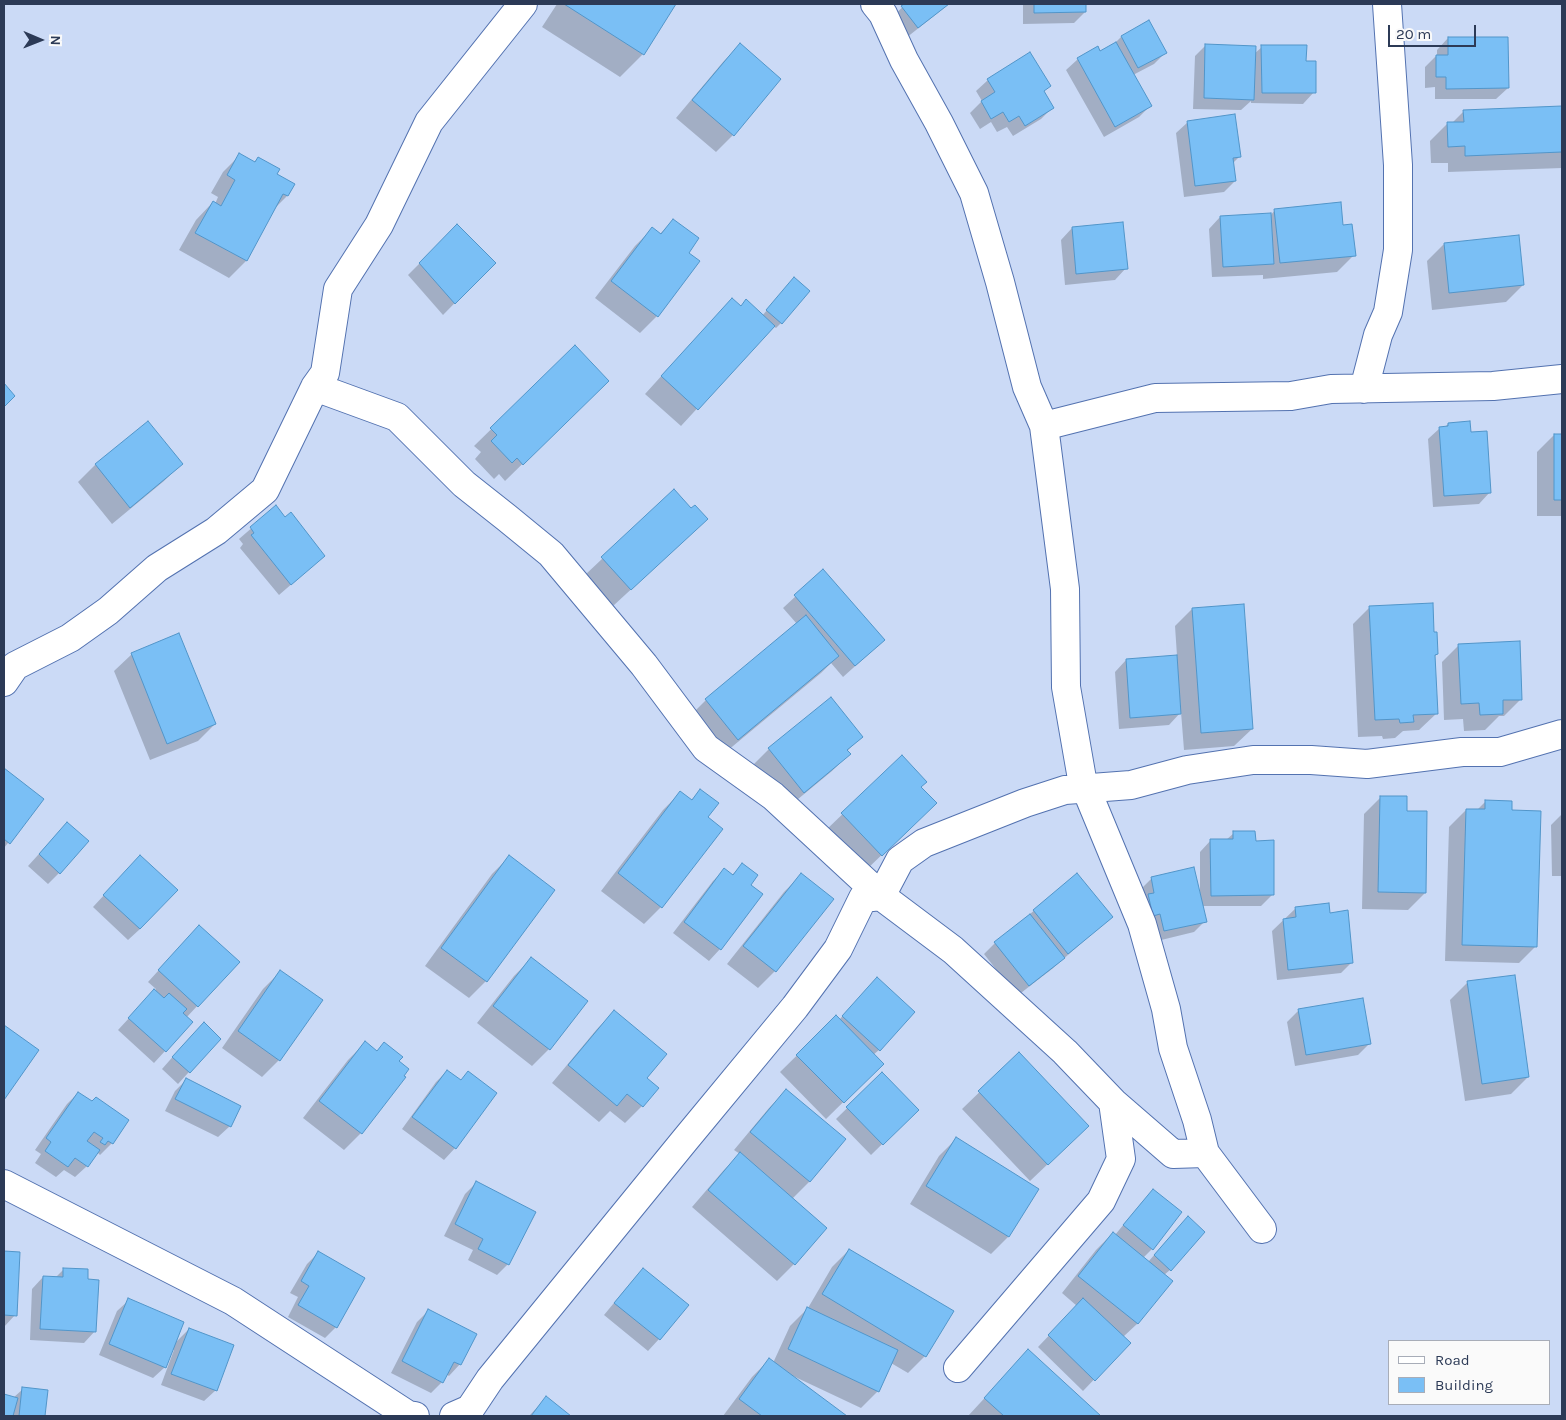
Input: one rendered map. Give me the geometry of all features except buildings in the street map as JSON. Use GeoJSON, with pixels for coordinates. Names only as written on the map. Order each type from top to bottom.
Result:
{"type":"FeatureCollection","features":[{"type":"Feature","properties":{"kind":"street"},"geometry":{"type":"LineString","coordinates":[[4,682],[15,666],[70,638],[108,611],[157,568],[216,531],[265,490],[315,387],[325,373],[338,289],[379,224],[430,122],[523,4]]}},
{"type":"Feature","properties":{"kind":"street"},"geometry":{"type":"LineString","coordinates":[[875,4],[883,14],[904,60],[974,192],[1027,387],[1044,426],[1065,589],[1066,687],[1082,779],[1142,924],[1166,1009],[1174,1048],[1197,1120],[1205,1153],[1262,1229]]}},
{"type":"Feature","properties":{"kind":"street"},"geometry":{"type":"LineString","coordinates":[[1364,389],[1378,335],[1388,312],[1398,250],[1398,165],[1388,4]]}},
{"type":"Feature","properties":{"kind":"street"},"geometry":{"type":"LineString","coordinates":[[1044,426],[1155,398],[1291,396],[1331,389],[1493,386],[1562,379]]}},
{"type":"Feature","properties":{"kind":"street"},"geometry":{"type":"LineString","coordinates":[[315,387],[397,417],[464,484],[551,554],[644,665],[706,748],[773,796],[881,896],[953,950],[1065,1052],[1113,1102],[1173,1154],[1205,1153]]}},
{"type":"Feature","properties":{"kind":"street"},"geometry":{"type":"LineString","coordinates":[[881,896],[900,860],[924,843],[1025,803],[1065,790],[1131,785],[1188,770],[1253,760],[1311,760],[1368,764],[1462,752],[1500,752],[1562,734]]}},
{"type":"Feature","properties":{"kind":"street"},"geometry":{"type":"LineString","coordinates":[[454,1416],[470,1409],[490,1379],[795,1007],[838,949],[863,898],[881,896]]}},
{"type":"Feature","properties":{"kind":"street"},"geometry":{"type":"LineString","coordinates":[[958,1368],[1101,1202],[1121,1159],[1113,1102]]}},
{"type":"Feature","properties":{"kind":"street"},"geometry":{"type":"LineString","coordinates":[[4,1184],[233,1301],[408,1415],[415,1416]]}}]}
